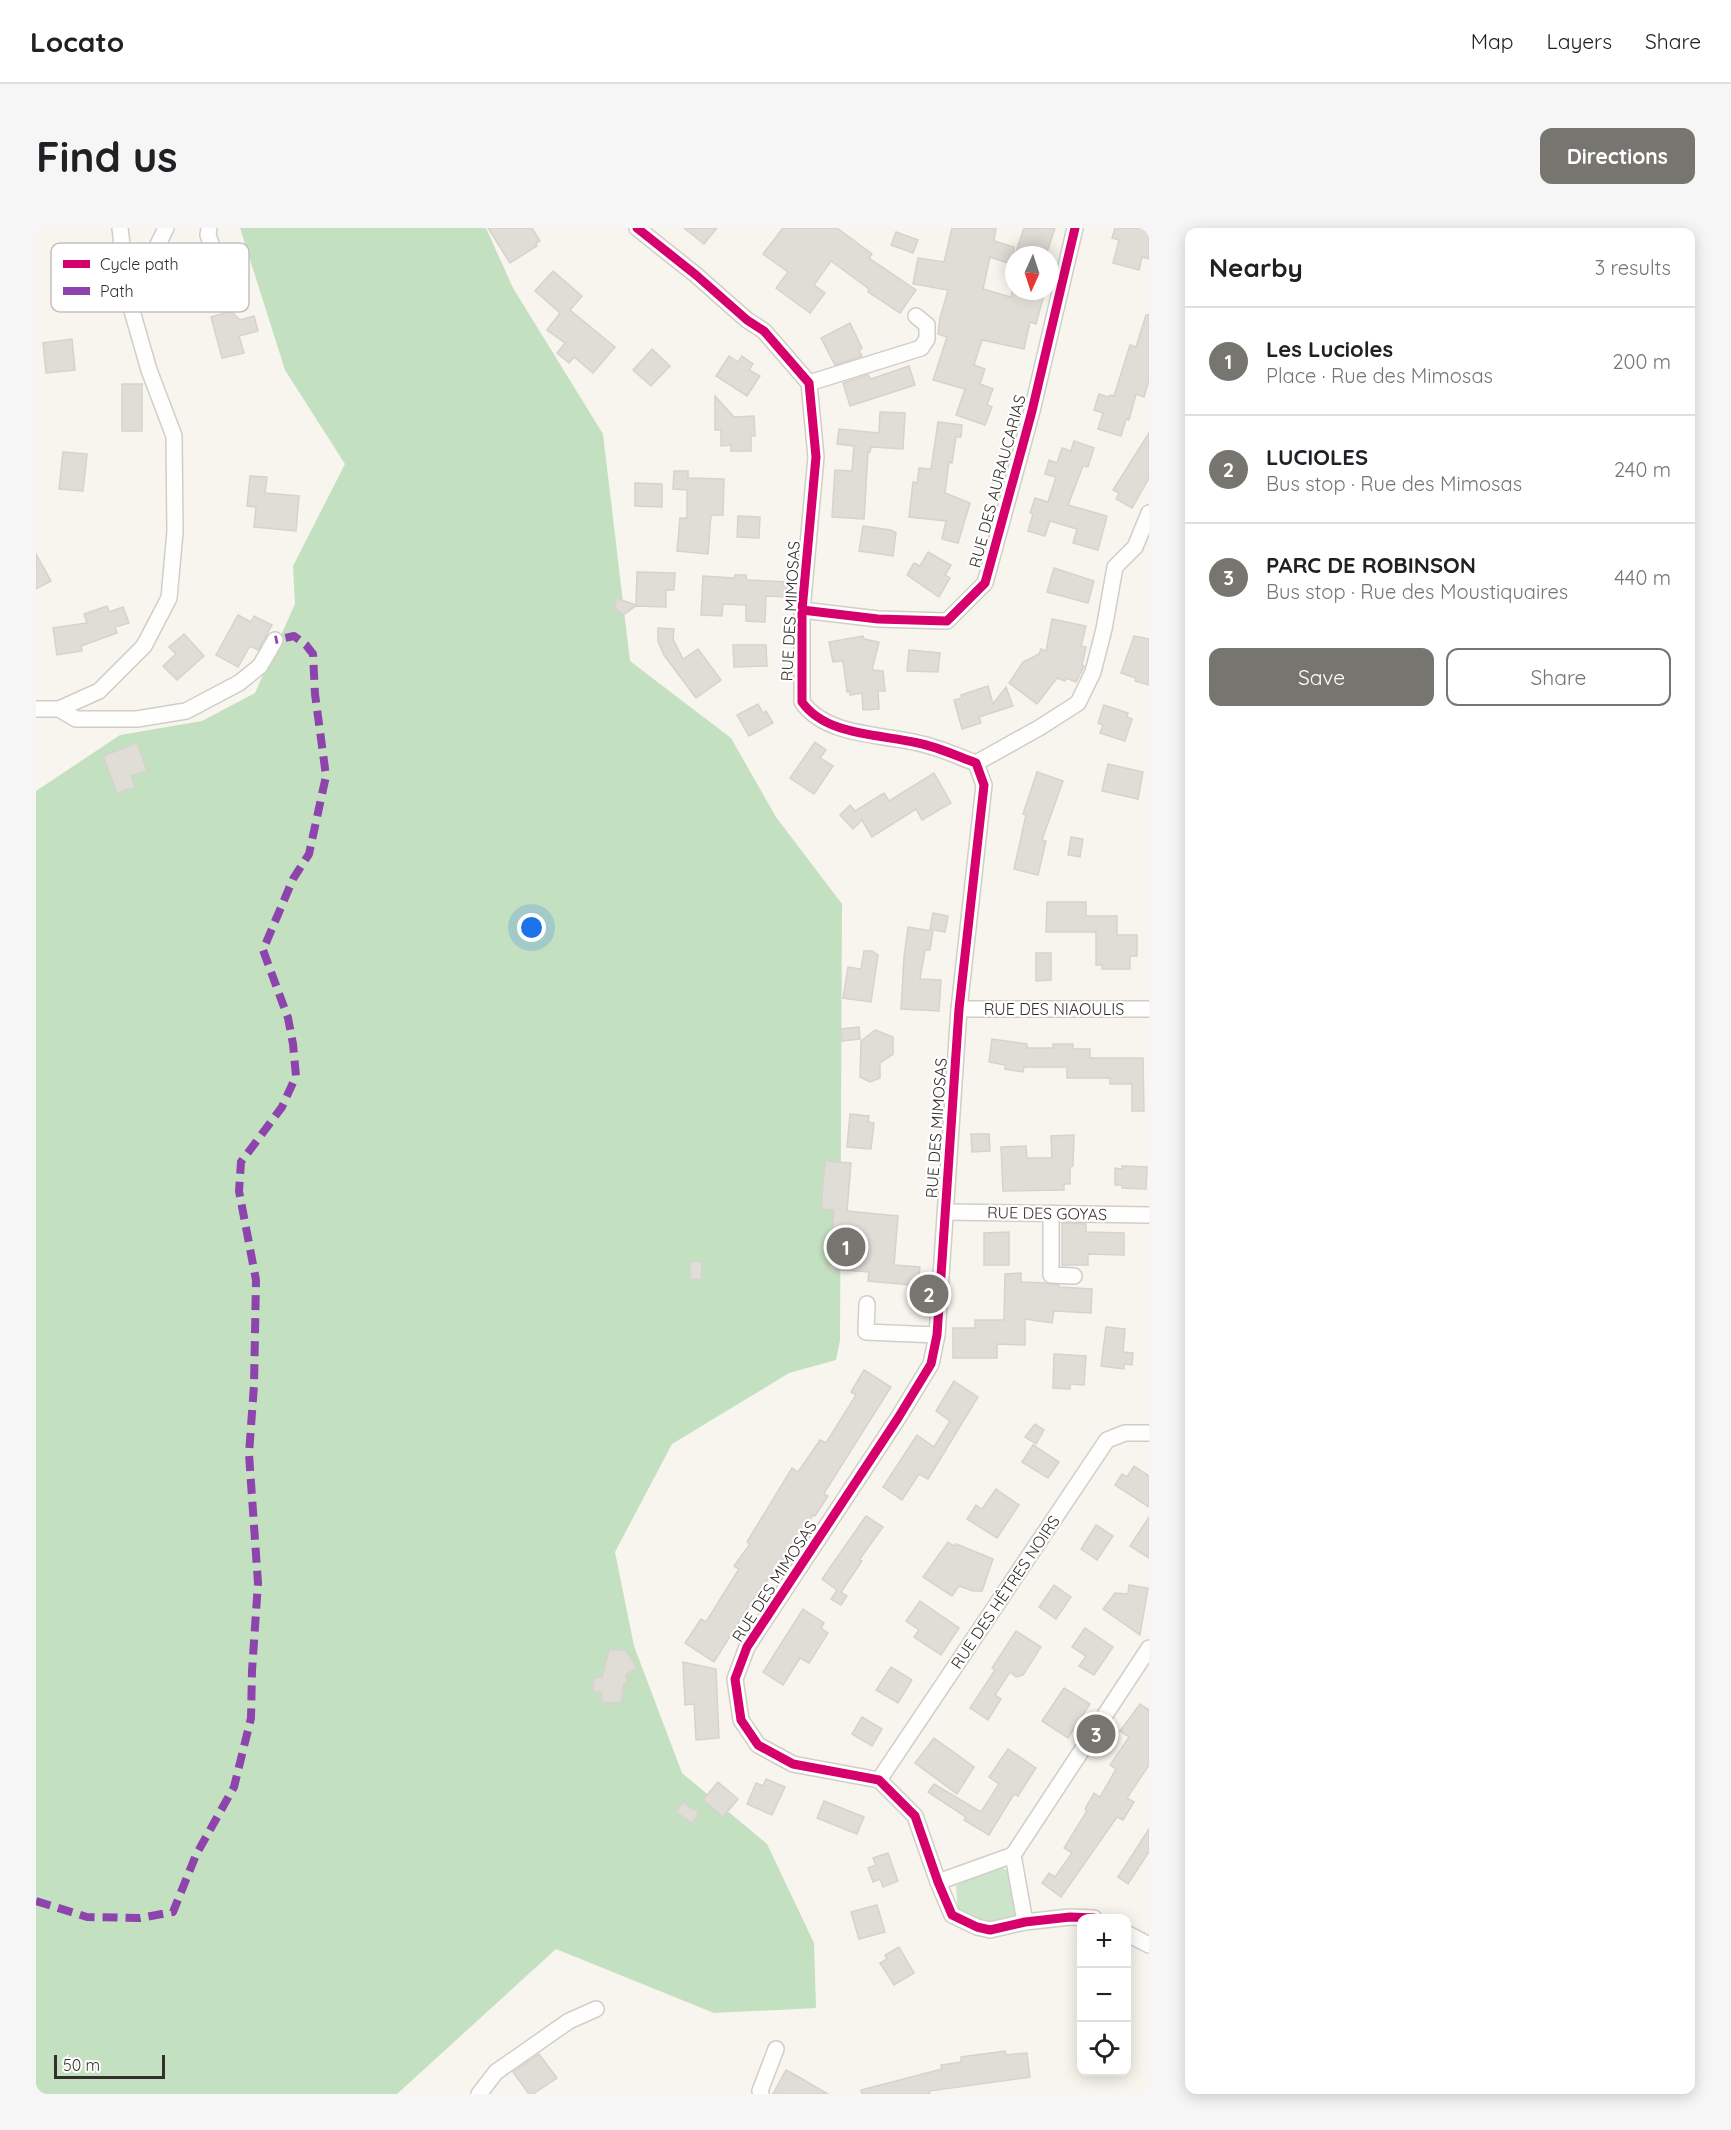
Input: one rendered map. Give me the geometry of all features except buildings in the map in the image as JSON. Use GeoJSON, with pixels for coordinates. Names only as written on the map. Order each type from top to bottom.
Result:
{"type":"FeatureCollection","features":[{"type":"Feature","properties":{"kind":"street"},"geometry":{"type":"LineString","coordinates":[[120,228],[122,243]]}},
{"type":"Feature","properties":{"kind":"street"},"geometry":{"type":"LineString","coordinates":[[158,243],[166,228]]}},
{"type":"Feature","properties":{"kind":"street"},"geometry":{"type":"LineString","coordinates":[[208,228],[211,243]]}},
{"type":"Feature","properties":{"kind":"street"},"geometry":{"type":"LineString","coordinates":[[637,228],[702,280],[747,320],[764,331],[809,383],[921,348],[927,339],[927,325],[916,316]]}},
{"type":"Feature","properties":{"kind":"street","name":"RUE DES AURAUCARIAS"},"geometry":{"type":"LineString","coordinates":[[802,610],[878,619],[947,621],[985,583],[1032,411],[1075,228]]}},
{"type":"Feature","properties":{"kind":"street"},"geometry":{"type":"LineString","coordinates":[[36,709],[59,709],[99,691],[144,646],[169,598],[175,532],[174,436],[149,370],[132,312]]}},
{"type":"Feature","properties":{"kind":"street","name":"RUE DES MIMOSAS"},"geometry":{"type":"LineString","coordinates":[[809,383],[816,457],[802,610],[802,702],[808,711],[819,718],[843,728],[892,740],[918,743],[976,763],[984,785],[959,1009],[937,1335],[931,1364],[747,1647],[735,1679],[741,1720],[758,1745],[793,1764],[879,1780]]}},
{"type":"Feature","properties":{"kind":"street"},"geometry":{"type":"LineString","coordinates":[[976,763],[1078,703],[1093,672],[1115,567],[1142,549],[1149,513]]}},
{"type":"Feature","properties":{"kind":"street"},"geometry":{"type":"LineString","coordinates":[[59,709],[76,719],[137,719],[186,711],[239,683],[260,666],[275,640]]}},
{"type":"Feature","properties":{"kind":"street","name":"RUE DES NIAOULIS"},"geometry":{"type":"LineString","coordinates":[[959,1009],[1149,1009]]}},
{"type":"Feature","properties":{"kind":"street","name":"RUE DES GOYAS"},"geometry":{"type":"LineString","coordinates":[[946,1212],[1149,1215]]}},
{"type":"Feature","properties":{"kind":"street"},"geometry":{"type":"LineString","coordinates":[[1051,1213],[1051,1275],[1074,1276]]}},
{"type":"Feature","properties":{"kind":"street"},"geometry":{"type":"LineString","coordinates":[[867,1304],[866,1332],[937,1335]]}},
{"type":"Feature","properties":{"kind":"street","name":"RUE DES HÊTRES NOIRS"},"geometry":{"type":"LineString","coordinates":[[879,1780],[1107,1440],[1125,1433],[1149,1433]]}},
{"type":"Feature","properties":{"kind":"street"},"geometry":{"type":"LineString","coordinates":[[938,1882],[1013,1855],[1149,1648]]}},
{"type":"Feature","properties":{"kind":"street"},"geometry":{"type":"LineString","coordinates":[[879,1780],[915,1816],[952,1915],[977,1927],[990,1930],[1025,1922],[1077,1917]]}},
{"type":"Feature","properties":{"kind":"street"},"geometry":{"type":"LineString","coordinates":[[1013,1855],[1025,1922]]}},
{"type":"Feature","properties":{"kind":"street"},"geometry":{"type":"LineString","coordinates":[[1131,1936],[1149,1945]]}},
{"type":"Feature","properties":{"kind":"street"},"geometry":{"type":"LineString","coordinates":[[479,2094],[496,2072],[569,2021],[596,2009]]}},
{"type":"Feature","properties":{"kind":"street"},"geometry":{"type":"LineString","coordinates":[[760,2094],[776,2049]]}},
{"type":"Feature","properties":{"kind":"green space"},"geometry":{"type":"Polygon","coordinates":[[[240,228],[486,228],[513,288],[603,434],[630,661],[731,738],[776,817],[842,904],[840,1340],[836,1360],[789,1373],[672,1444],[615,1552],[634,1646],[682,1773],[767,1844],[814,1943],[816,2008],[714,2013],[556,1949],[397,2094],[36,2094],[36,791],[120,735],[202,721],[255,693],[295,604],[293,566],[345,464],[285,370],[249,256],[249,243],[245,243],[240,228]]]}},
{"type":"Feature","properties":{"kind":"green space"},"geometry":{"type":"Polygon","coordinates":[[[1002,1868],[1009,1871],[1016,1908],[1010,1921],[981,1923],[958,1910],[956,1886],[974,1875],[1002,1868]]]}},
{"type":"Feature","properties":{"kind":"marked path"},"geometry":{"type":"LineString","coordinates":[[36,1901],[87,1917],[140,1918],[173,1912],[196,1855],[234,1787],[251,1718],[258,1583],[249,1454],[254,1385],[256,1280],[239,1191],[241,1162],[282,1107],[296,1076],[288,1018],[263,950],[293,879],[309,854],[326,776],[315,694],[313,654],[294,636],[275,640]]}},
{"type":"Feature","properties":{"kind":"cycle path"},"geometry":{"type":"LineString","coordinates":[[637,228],[747,320],[764,331],[809,383],[816,457],[802,610],[802,702],[812,713],[839,728],[925,745],[976,763],[984,785],[959,1009],[937,1335],[931,1364],[747,1647],[735,1679],[741,1720],[758,1745],[793,1764],[879,1780],[915,1816],[952,1915],[977,1927],[990,1930],[1025,1922],[1077,1917]]}},
{"type":"Feature","properties":{"kind":"cycle path"},"geometry":{"type":"LineString","coordinates":[[802,610],[878,619],[947,621],[985,583],[1032,411],[1075,228]]}},
{"type":"Feature","properties":{"kind":"place","name":"Les Lucioles"},"geometry":{"type":"Point","coordinates":[846,1247]}},
{"type":"Feature","properties":{"kind":"place","name":"LUCIOLES"},"geometry":{"type":"Point","coordinates":[929,1294]}},
{"type":"Feature","properties":{"kind":"place","name":"PARC DE ROBINSON"},"geometry":{"type":"Point","coordinates":[1096,1734]}}]}
